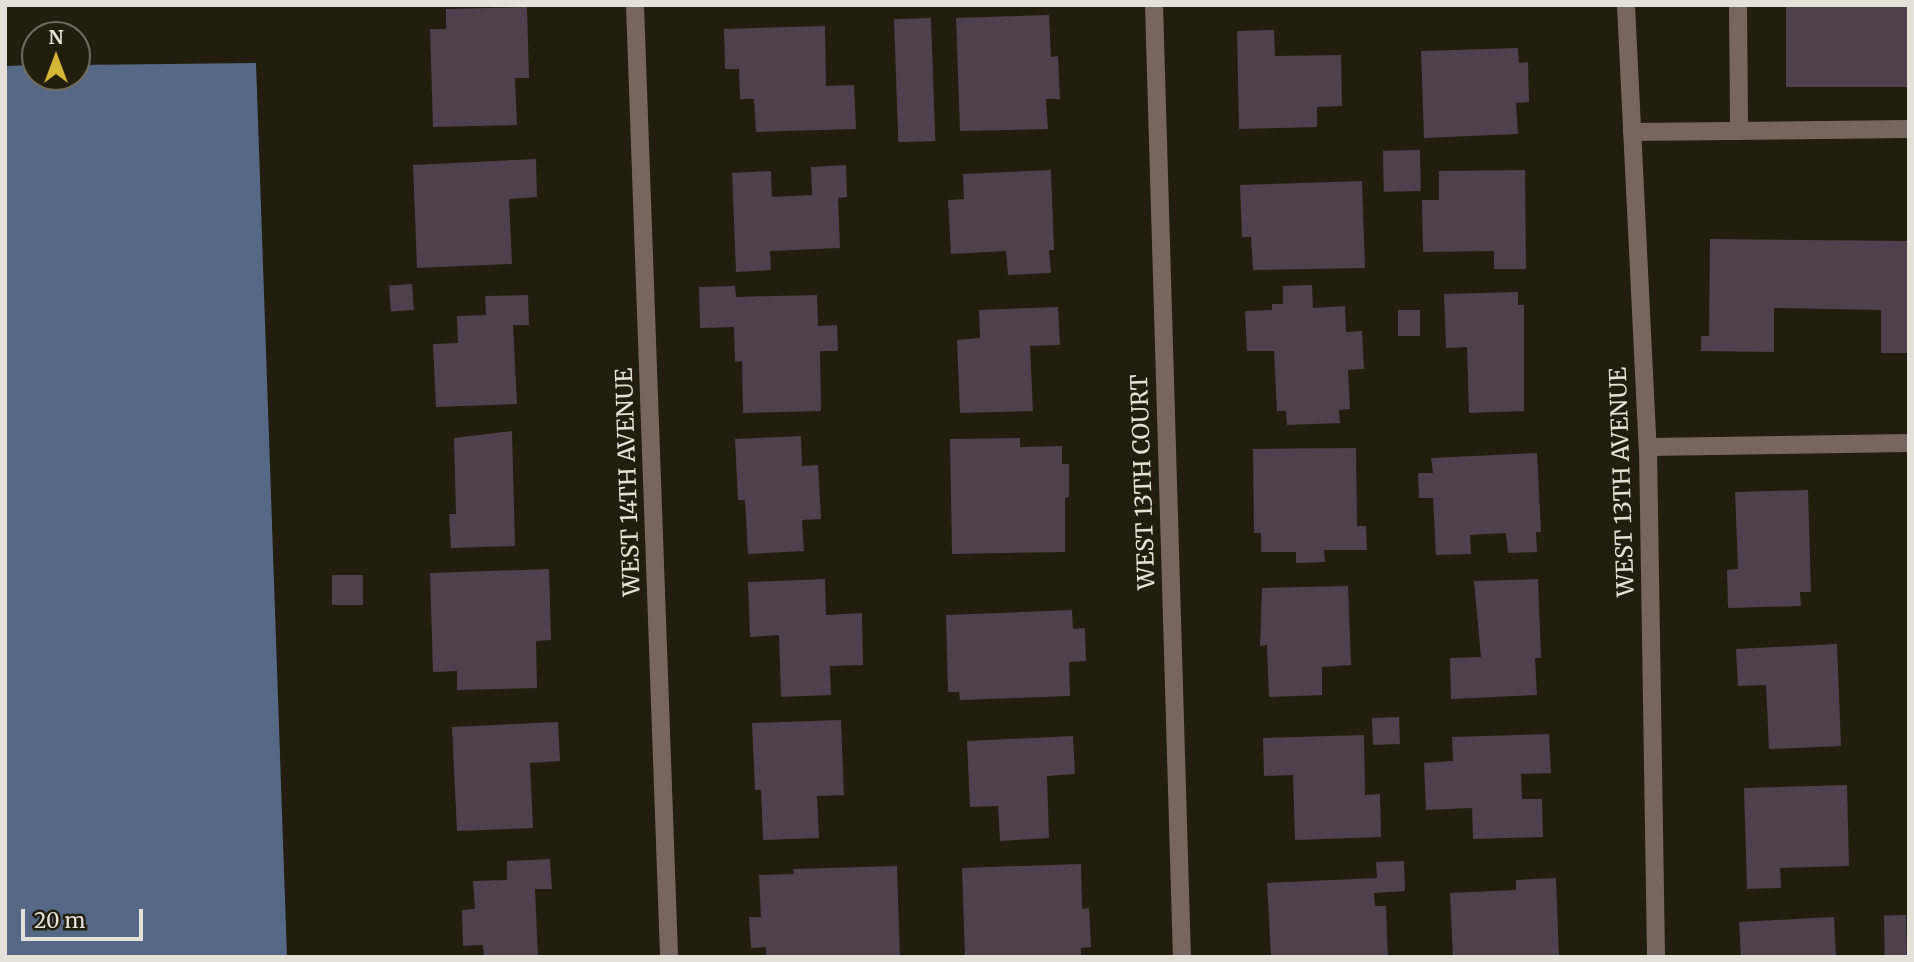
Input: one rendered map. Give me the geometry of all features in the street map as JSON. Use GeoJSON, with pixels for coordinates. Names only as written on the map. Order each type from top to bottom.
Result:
{"type":"FeatureCollection","features":[{"type":"Feature","properties":{"kind":"street","name":"WEST 14TH AVENUE"},"geometry":{"type":"LineString","coordinates":[[635,5],[669,957]]}},
{"type":"Feature","properties":{"kind":"street","name":"WEST 13TH COURT"},"geometry":{"type":"LineString","coordinates":[[1154,5],[1182,957]]}},
{"type":"Feature","properties":{"kind":"street","name":"WEST 13TH AVENUE"},"geometry":{"type":"LineString","coordinates":[[1626,5],[1648,447],[1656,957]]}},
{"type":"Feature","properties":{"kind":"street"},"geometry":{"type":"LineString","coordinates":[[1738,5],[1739,131]]}},
{"type":"Feature","properties":{"kind":"street"},"geometry":{"type":"LineString","coordinates":[[1632,132],[1909,129]]}},
{"type":"Feature","properties":{"kind":"street"},"geometry":{"type":"LineString","coordinates":[[1648,447],[1909,443]]}},
{"type":"Feature","properties":{"kind":"water"},"geometry":{"type":"Polygon","coordinates":[[[256,63],[287,957],[5,957],[5,66],[21,65],[21,91],[91,91],[91,65],[256,63]]]}},
{"type":"Feature","properties":{"kind":"building"},"geometry":{"type":"Polygon","coordinates":[[[1786,5],[1909,5],[1909,87],[1786,87],[1786,5]]]}},
{"type":"Feature","properties":{"kind":"building"},"geometry":{"type":"Polygon","coordinates":[[[527,7],[529,78],[515,78],[517,125],[433,127],[430,29],[446,29],[446,9],[527,7]]]}},
{"type":"Feature","properties":{"kind":"building"},"geometry":{"type":"Polygon","coordinates":[[[1049,15],[1051,57],[1058,56],[1060,99],[1046,99],[1048,129],[960,131],[956,18],[1049,15]]]}},
{"type":"Feature","properties":{"kind":"building"},"geometry":{"type":"Polygon","coordinates":[[[931,18],[935,141],[898,142],[894,19],[931,18]]]}},
{"type":"Feature","properties":{"kind":"building"},"geometry":{"type":"Polygon","coordinates":[[[825,26],[826,86],[854,85],[856,129],[756,132],[754,99],[740,99],[739,69],[725,69],[724,29],[825,26]]]}},
{"type":"Feature","properties":{"kind":"building"},"geometry":{"type":"Polygon","coordinates":[[[1274,30],[1275,56],[1341,55],[1342,106],[1317,107],[1317,127],[1239,129],[1237,31],[1274,30]]]}},
{"type":"Feature","properties":{"kind":"building"},"geometry":{"type":"Polygon","coordinates":[[[1518,48],[1519,63],[1528,62],[1529,102],[1516,103],[1518,134],[1424,138],[1421,51],[1518,48]]]}},
{"type":"Feature","properties":{"kind":"building"},"geometry":{"type":"Polygon","coordinates":[[[1420,150],[1421,191],[1384,192],[1383,151],[1420,150]]]}},
{"type":"Feature","properties":{"kind":"building"},"geometry":{"type":"Polygon","coordinates":[[[536,159],[537,197],[509,199],[512,264],[417,268],[413,165],[536,159]]]}},
{"type":"Feature","properties":{"kind":"building"},"geometry":{"type":"Polygon","coordinates":[[[846,165],[847,197],[838,198],[840,248],[770,251],[771,270],[736,272],[732,173],[771,171],[772,197],[812,195],[811,167],[846,165]]]}},
{"type":"Feature","properties":{"kind":"building"},"geometry":{"type":"Polygon","coordinates":[[[1051,170],[1054,250],[1049,250],[1051,273],[1008,275],[1006,251],[951,254],[948,200],[964,199],[963,174],[1051,170]]]}},
{"type":"Feature","properties":{"kind":"building"},"geometry":{"type":"Polygon","coordinates":[[[1525,170],[1526,269],[1494,269],[1494,251],[1423,252],[1422,200],[1439,200],[1439,171],[1525,170]]]}},
{"type":"Feature","properties":{"kind":"building"},"geometry":{"type":"Polygon","coordinates":[[[1362,181],[1365,268],[1253,270],[1251,237],[1242,237],[1240,185],[1362,181]]]}},
{"type":"Feature","properties":{"kind":"building"},"geometry":{"type":"Polygon","coordinates":[[[1710,239],[1909,241],[1909,353],[1881,353],[1881,310],[1774,308],[1774,352],[1701,351],[1701,336],[1709,336],[1710,239]]]}},
{"type":"Feature","properties":{"kind":"building"},"geometry":{"type":"Polygon","coordinates":[[[412,284],[414,310],[391,312],[389,286],[412,284]]]}},
{"type":"Feature","properties":{"kind":"building"},"geometry":{"type":"Polygon","coordinates":[[[1312,285],[1313,308],[1345,306],[1346,332],[1362,331],[1364,369],[1348,370],[1350,409],[1339,410],[1340,423],[1287,425],[1286,411],[1277,411],[1274,351],[1247,351],[1245,311],[1272,310],[1272,304],[1283,304],[1283,286],[1312,285]]]}},
{"type":"Feature","properties":{"kind":"building"},"geometry":{"type":"Polygon","coordinates":[[[735,286],[736,297],[817,295],[818,326],[837,325],[838,351],[820,351],[821,411],[743,413],[742,361],[735,362],[734,327],[700,328],[699,287],[735,286]]]}},
{"type":"Feature","properties":{"kind":"building"},"geometry":{"type":"Polygon","coordinates":[[[1518,292],[1518,305],[1524,305],[1524,411],[1469,413],[1467,347],[1446,348],[1444,294],[1518,292]]]}},
{"type":"Feature","properties":{"kind":"building"},"geometry":{"type":"Polygon","coordinates":[[[528,295],[529,325],[513,325],[517,404],[436,407],[433,344],[458,343],[457,316],[486,315],[485,296],[528,295]]]}},
{"type":"Feature","properties":{"kind":"building"},"geometry":{"type":"Polygon","coordinates":[[[1058,307],[1060,345],[1030,346],[1033,411],[960,413],[957,340],[980,338],[979,310],[1058,307]]]}},
{"type":"Feature","properties":{"kind":"building"},"geometry":{"type":"Polygon","coordinates":[[[1398,310],[1420,310],[1420,336],[1398,336],[1398,310]]]}},
{"type":"Feature","properties":{"kind":"building"},"geometry":{"type":"Polygon","coordinates":[[[512,431],[515,546],[451,548],[449,514],[456,514],[454,438],[512,431]]]}},
{"type":"Feature","properties":{"kind":"building"},"geometry":{"type":"Polygon","coordinates":[[[801,436],[802,466],[818,465],[821,519],[802,520],[804,551],[748,554],[745,500],[738,500],[735,439],[801,436]]]}},
{"type":"Feature","properties":{"kind":"building"},"geometry":{"type":"Polygon","coordinates":[[[1020,438],[1020,447],[1062,446],[1062,464],[1069,464],[1069,497],[1065,498],[1065,552],[952,554],[950,439],[1020,438]]]}},
{"type":"Feature","properties":{"kind":"building"},"geometry":{"type":"Polygon","coordinates":[[[1356,448],[1357,526],[1366,526],[1367,550],[1324,550],[1325,562],[1296,563],[1296,552],[1261,552],[1261,533],[1254,533],[1253,449],[1356,448]]]}},
{"type":"Feature","properties":{"kind":"building"},"geometry":{"type":"Polygon","coordinates":[[[1537,453],[1541,532],[1536,532],[1537,552],[1508,553],[1506,533],[1470,535],[1471,554],[1436,555],[1433,498],[1419,498],[1418,473],[1433,473],[1431,458],[1537,453]]]}},
{"type":"Feature","properties":{"kind":"building"},"geometry":{"type":"Polygon","coordinates":[[[1808,490],[1811,592],[1800,592],[1801,606],[1728,608],[1727,570],[1738,569],[1735,492],[1808,490]]]}},
{"type":"Feature","properties":{"kind":"building"},"geometry":{"type":"Polygon","coordinates":[[[549,569],[551,640],[536,641],[537,688],[457,690],[457,671],[433,672],[430,573],[549,569]]]}},
{"type":"Feature","properties":{"kind":"building"},"geometry":{"type":"Polygon","coordinates":[[[332,575],[363,575],[363,605],[332,605],[332,575]]]}},
{"type":"Feature","properties":{"kind":"building"},"geometry":{"type":"Polygon","coordinates":[[[825,579],[826,615],[862,613],[863,665],[830,666],[831,695],[781,697],[779,635],[750,637],[748,582],[825,579]]]}},
{"type":"Feature","properties":{"kind":"building"},"geometry":{"type":"Polygon","coordinates":[[[1538,579],[1541,658],[1535,658],[1537,695],[1451,699],[1450,658],[1481,657],[1474,581],[1538,579]]]}},
{"type":"Feature","properties":{"kind":"building"},"geometry":{"type":"Polygon","coordinates":[[[1348,586],[1351,665],[1322,667],[1322,695],[1269,697],[1267,645],[1260,646],[1262,588],[1348,586]]]}},
{"type":"Feature","properties":{"kind":"building"},"geometry":{"type":"Polygon","coordinates":[[[1072,610],[1073,629],[1085,628],[1086,661],[1069,662],[1070,696],[960,700],[959,692],[948,692],[946,615],[1072,610]]]}},
{"type":"Feature","properties":{"kind":"building"},"geometry":{"type":"Polygon","coordinates":[[[1837,644],[1841,746],[1769,749],[1766,685],[1738,686],[1736,649],[1837,644]]]}},
{"type":"Feature","properties":{"kind":"building"},"geometry":{"type":"Polygon","coordinates":[[[1399,717],[1400,744],[1373,745],[1372,718],[1399,717]]]}},
{"type":"Feature","properties":{"kind":"building"},"geometry":{"type":"Polygon","coordinates":[[[841,720],[844,795],[817,796],[819,838],[763,840],[761,790],[755,790],[752,723],[841,720]]]}},
{"type":"Feature","properties":{"kind":"building"},"geometry":{"type":"Polygon","coordinates":[[[558,722],[560,761],[530,763],[533,828],[457,831],[452,727],[558,722]]]}},
{"type":"Feature","properties":{"kind":"building"},"geometry":{"type":"Polygon","coordinates":[[[1549,734],[1551,773],[1521,774],[1522,799],[1542,799],[1543,837],[1473,839],[1472,808],[1426,810],[1424,763],[1453,761],[1452,737],[1549,734]]]}},
{"type":"Feature","properties":{"kind":"building"},"geometry":{"type":"Polygon","coordinates":[[[1364,735],[1365,795],[1380,794],[1381,837],[1295,840],[1293,775],[1264,776],[1263,738],[1364,735]]]}},
{"type":"Feature","properties":{"kind":"building"},"geometry":{"type":"Polygon","coordinates":[[[1073,736],[1075,774],[1047,776],[1049,838],[1000,841],[998,806],[970,807],[967,741],[1073,736]]]}},
{"type":"Feature","properties":{"kind":"building"},"geometry":{"type":"Polygon","coordinates":[[[1847,785],[1849,866],[1780,868],[1781,888],[1747,889],[1744,788],[1847,785]]]}},
{"type":"Feature","properties":{"kind":"building"},"geometry":{"type":"Polygon","coordinates":[[[550,859],[552,889],[535,889],[538,957],[484,957],[483,945],[463,946],[462,910],[475,909],[473,881],[507,880],[507,861],[550,859]]]}},
{"type":"Feature","properties":{"kind":"building"},"geometry":{"type":"Polygon","coordinates":[[[1404,861],[1405,891],[1374,893],[1375,906],[1386,906],[1388,957],[1271,957],[1267,883],[1377,878],[1376,862],[1404,861]]]}},
{"type":"Feature","properties":{"kind":"building"},"geometry":{"type":"Polygon","coordinates":[[[1081,864],[1082,909],[1089,908],[1091,947],[1081,948],[1081,957],[965,957],[962,868],[1081,864]]]}},
{"type":"Feature","properties":{"kind":"building"},"geometry":{"type":"Polygon","coordinates":[[[897,866],[900,957],[766,957],[766,947],[751,948],[749,917],[761,917],[759,875],[794,874],[793,869],[897,866]]]}},
{"type":"Feature","properties":{"kind":"building"},"geometry":{"type":"Polygon","coordinates":[[[1556,878],[1559,957],[1453,957],[1450,893],[1516,890],[1516,880],[1556,878]]]}},
{"type":"Feature","properties":{"kind":"building"},"geometry":{"type":"Polygon","coordinates":[[[1884,915],[1906,915],[1907,955],[1885,955],[1884,915]]]}},
{"type":"Feature","properties":{"kind":"building"},"geometry":{"type":"Polygon","coordinates":[[[1834,917],[1836,957],[1741,957],[1739,922],[1834,917]]]}}]}
